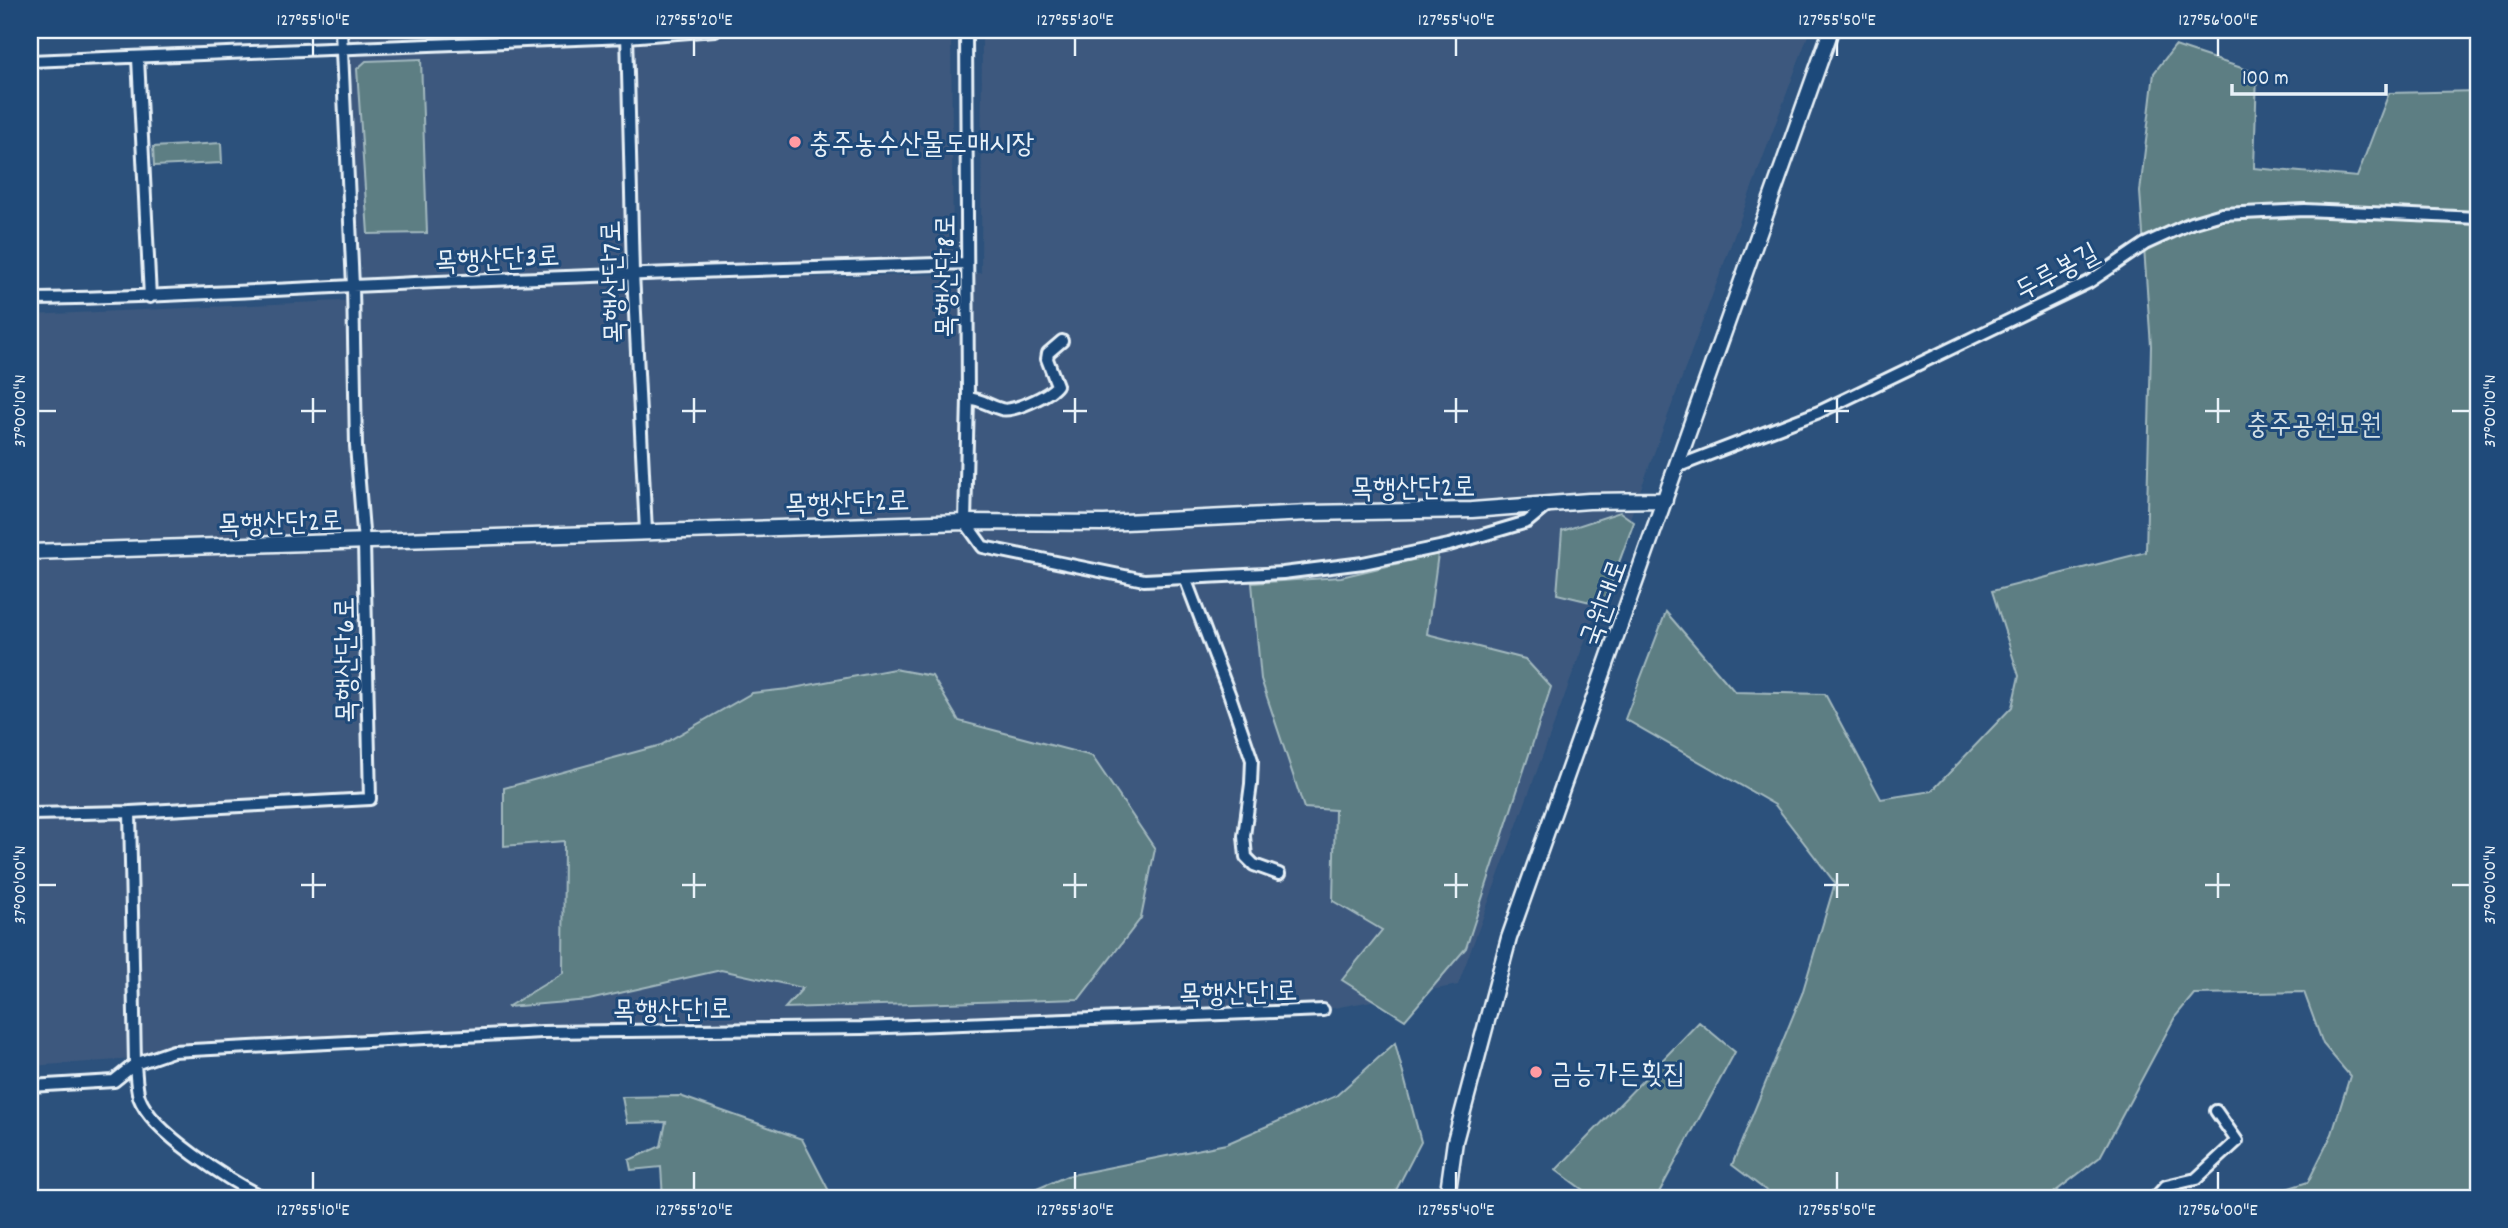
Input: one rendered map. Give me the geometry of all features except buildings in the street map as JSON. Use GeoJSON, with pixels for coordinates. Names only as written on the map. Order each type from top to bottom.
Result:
{"type":"FeatureCollection","features":[{"type":"Feature","properties":{"kind":"street","name":"목행산단6로"},"geometry":{"type":"LineString","coordinates":[[130,812],[370,799],[364,543],[356,446],[353,286],[341,30]]}},
{"type":"Feature","properties":{"kind":"street"},"geometry":{"type":"LineString","coordinates":[[30,61],[715,30]]}},
{"type":"Feature","properties":{"kind":"street","name":"목행산단8로"},"geometry":{"type":"LineString","coordinates":[[965,522],[968,398],[966,30]]}},
{"type":"Feature","properties":{"kind":"street","name":"국원대로"},"geometry":{"type":"LineString","coordinates":[[1447,1198],[1463,1106],[1509,938],[1831,30]]}},
{"type":"Feature","properties":{"kind":"street","name":"목행산단7로"},"geometry":{"type":"LineString","coordinates":[[627,33],[633,273],[646,532]]}},
{"type":"Feature","properties":{"kind":"street"},"geometry":{"type":"LineString","coordinates":[[138,58],[150,297]]}},
{"type":"Feature","properties":{"kind":"street","name":"두루봉길"},"geometry":{"type":"LineString","coordinates":[[1676,467],[1819,412],[2090,282],[2145,244],[2191,223],[2222,214],[2305,210],[2478,218]]}},
{"type":"Feature","properties":{"kind":"street","name":"목행산단3로"},"geometry":{"type":"LineString","coordinates":[[30,299],[150,297],[633,273],[967,263]]}},
{"type":"Feature","properties":{"kind":"street"},"geometry":{"type":"LineString","coordinates":[[968,398],[984,400],[1001,410],[1009,411],[1052,392],[1057,385],[1047,359],[1048,353],[1062,341]]}},
{"type":"Feature","properties":{"kind":"street","name":"목행산단2로"},"geometry":{"type":"LineString","coordinates":[[30,552],[965,522],[1104,523],[1308,513],[1472,510],[1589,500],[1665,500]]}},
{"type":"Feature","properties":{"kind":"street"},"geometry":{"type":"LineString","coordinates":[[965,522],[983,547],[1144,580],[1283,573],[1363,563],[1449,545],[1527,522],[1550,503]]}},
{"type":"Feature","properties":{"kind":"street"},"geometry":{"type":"LineString","coordinates":[[1185,578],[1252,760],[1244,836],[1246,857],[1254,865],[1279,874]]}},
{"type":"Feature","properties":{"kind":"street"},"geometry":{"type":"LineString","coordinates":[[30,814],[130,812],[135,1064],[139,1096],[151,1117],[199,1160],[235,1184],[264,1198]]}},
{"type":"Feature","properties":{"kind":"street","name":"목행산단1로"},"geometry":{"type":"LineString","coordinates":[[30,1086],[114,1081],[135,1064],[173,1051],[542,1032],[862,1028],[1324,1010]]}},
{"type":"Feature","properties":{"kind":"street"},"geometry":{"type":"LineString","coordinates":[[2155,1198],[2166,1186],[2196,1179],[2238,1141],[2216,1111]]}},
{"type":"Feature","properties":{"kind":"shaded area"},"geometry":{"type":"Polygon","coordinates":[[[348,30],[619,30],[627,282],[981,273],[982,30],[1810,30],[1458,985],[1323,1010],[521,1033],[30,1066],[30,315],[362,300],[348,30]]]}},
{"type":"Feature","properties":{"kind":"shaded area","name":"충주농수산물도매시장"},"geometry":{"type":"Polygon","coordinates":[[[634,30],[951,30],[953,255],[640,272],[634,30]]]}},
{"type":"Feature","properties":{"kind":"green space","name":"충주공원묘원"},"geometry":{"type":"Polygon","coordinates":[[[2175,46],[2257,73],[2254,168],[2357,177],[2389,93],[2478,91],[2478,1198],[2258,1198],[2308,1182],[2332,1134],[2350,1076],[2323,1044],[2304,992],[2194,994],[2175,1017],[2100,1157],[2047,1198],[1776,1198],[1732,1165],[1802,994],[1835,883],[1775,805],[1625,719],[1666,612],[1735,692],[1825,694],[1881,799],[1932,791],[2012,707],[2019,676],[1992,591],[2146,552],[2151,346],[2140,192],[2154,73],[2175,46]]]}},
{"type":"Feature","properties":{"kind":"green space"},"geometry":{"type":"Polygon","coordinates":[[[421,59],[427,233],[368,234],[357,69],[366,61],[421,59]]]}},
{"type":"Feature","properties":{"kind":"green space"},"geometry":{"type":"Polygon","coordinates":[[[221,143],[222,163],[154,166],[153,147],[221,143]]]}},
{"type":"Feature","properties":{"kind":"green space"},"geometry":{"type":"Polygon","coordinates":[[[1620,512],[1634,522],[1603,605],[1557,594],[1562,531],[1620,512]]]}},
{"type":"Feature","properties":{"kind":"green space"},"geometry":{"type":"Polygon","coordinates":[[[1438,554],[1427,634],[1525,659],[1551,687],[1466,948],[1405,1020],[1342,980],[1382,930],[1333,901],[1335,810],[1304,808],[1261,679],[1252,583],[1341,577],[1438,554]]]}},
{"type":"Feature","properties":{"kind":"green space"},"geometry":{"type":"Polygon","coordinates":[[[894,669],[932,676],[959,721],[1092,756],[1155,849],[1141,918],[1079,999],[785,1008],[803,988],[721,970],[589,1000],[507,1007],[563,973],[564,841],[504,846],[504,788],[661,745],[752,693],[894,669]]]}},
{"type":"Feature","properties":{"kind":"green space"},"geometry":{"type":"Polygon","coordinates":[[[1699,1022],[1735,1052],[1656,1198],[1594,1198],[1556,1170],[1699,1022]]]}},
{"type":"Feature","properties":{"kind":"green space"},"geometry":{"type":"Polygon","coordinates":[[[1395,1043],[1421,1142],[1392,1198],[1016,1198],[1067,1176],[1226,1144],[1336,1096],[1395,1043]]]}},
{"type":"Feature","properties":{"kind":"green space"},"geometry":{"type":"Polygon","coordinates":[[[680,1096],[802,1139],[830,1193],[843,1198],[663,1198],[661,1167],[631,1170],[629,1160],[661,1146],[666,1122],[627,1123],[622,1097],[680,1096]]]}},
{"type":"Feature","properties":{"kind":"place","name":"충주농수산물도매시장"},"geometry":{"type":"Point","coordinates":[795,142]}},
{"type":"Feature","properties":{"kind":"place","name":"금능가든횟집"},"geometry":{"type":"Point","coordinates":[1536,1072]}}]}
